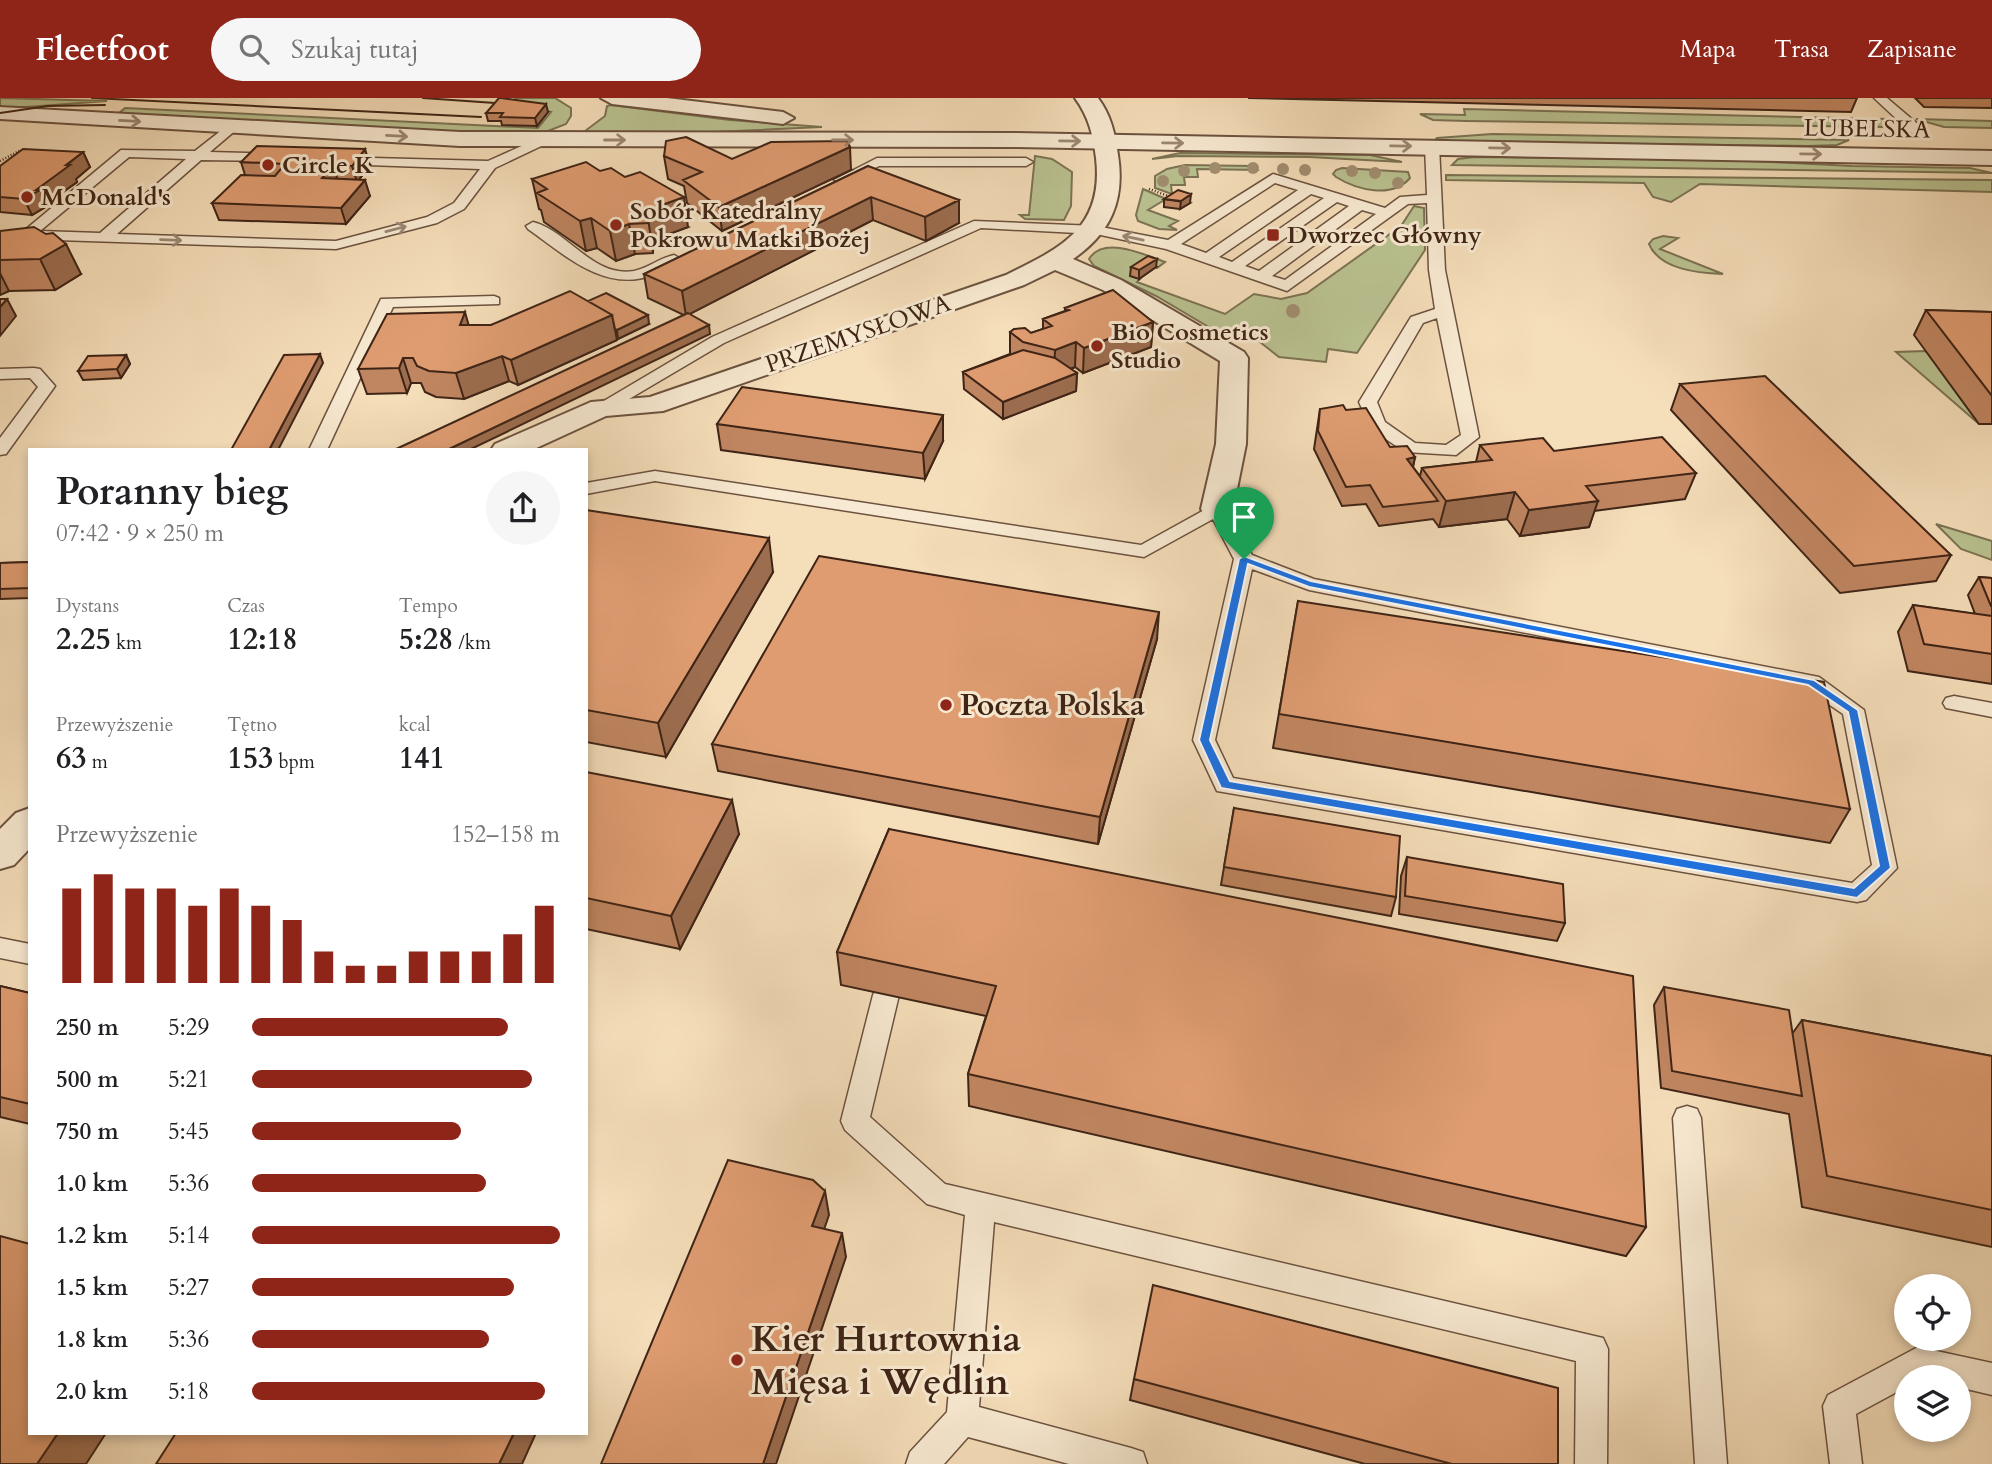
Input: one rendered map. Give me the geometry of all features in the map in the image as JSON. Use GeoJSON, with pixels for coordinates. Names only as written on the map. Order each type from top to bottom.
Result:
{"type":"FeatureCollection","features":[{"type":"Feature","properties":{"kind":"street","name":"LUBELSKA"},"geometry":{"type":"LineString","coordinates":[[612,98],[785,119],[1432,146],[1991,153]]}},
{"type":"Feature","properties":{"kind":"street"},"geometry":{"type":"LineString","coordinates":[[1086,98],[1104,132],[1110,168],[1110,194],[1096,230]]}},
{"type":"Feature","properties":{"kind":"street","name":"LUBELSKA"},"geometry":{"type":"LineString","coordinates":[[0,113],[547,141],[879,151],[1104,132],[1731,131]]}},
{"type":"Feature","properties":{"kind":"street"},"geometry":{"type":"LineString","coordinates":[[21,141],[62,117]]}},
{"type":"Feature","properties":{"kind":"street"},"geometry":{"type":"LineString","coordinates":[[547,141],[583,121]]}},
{"type":"Feature","properties":{"kind":"street","name":"LUBELSKA"},"geometry":{"type":"LineString","coordinates":[[1881,134],[1923,135],[1991,153]]}},
{"type":"Feature","properties":{"kind":"street","name":"PRZEMYSŁOWA"},"geometry":{"type":"LineString","coordinates":[[511,448],[601,408],[653,405],[1015,280],[1056,261],[1096,230]]}},
{"type":"Feature","properties":{"kind":"street"},"geometry":{"type":"LineString","coordinates":[[1056,261],[1112,285],[1234,358],[1231,444],[1217,509]]}},
{"type":"Feature","properties":{"kind":"street"},"geometry":{"type":"LineString","coordinates":[[0,854],[28,825]]}},
{"type":"Feature","properties":{"kind":"lane"},"geometry":{"type":"LineString","coordinates":[[1880,98],[1923,135]]}},
{"type":"Feature","properties":{"kind":"lane"},"geometry":{"type":"LineString","coordinates":[[103,238],[232,126]]}},
{"type":"Feature","properties":{"kind":"lane"},"geometry":{"type":"LineString","coordinates":[[322,160],[490,165],[547,141]]}},
{"type":"Feature","properties":{"kind":"lane"},"geometry":{"type":"LineString","coordinates":[[1432,146],[1437,270],[1470,437],[1450,451],[1411,448],[1377,425],[1368,402],[1417,320],[1443,311]]}},
{"type":"Feature","properties":{"kind":"lane"},"geometry":{"type":"LineString","coordinates":[[830,185],[879,151],[1026,162]]}},
{"type":"Feature","properties":{"kind":"lane"},"geometry":{"type":"LineString","coordinates":[[295,159],[126,153],[26,235],[336,246],[432,220],[459,206],[490,165]]}},
{"type":"Feature","properties":{"kind":"lane"},"geometry":{"type":"LineString","coordinates":[[1170,245],[1273,178],[1386,213]]}},
{"type":"Feature","properties":{"kind":"lane"},"geometry":{"type":"LineString","coordinates":[[1208,258],[1310,189]]}},
{"type":"Feature","properties":{"kind":"lane"},"geometry":{"type":"LineString","coordinates":[[1234,267],[1335,197]]}},
{"type":"Feature","properties":{"kind":"lane"},"geometry":{"type":"LineString","coordinates":[[601,408],[718,340],[979,224],[1096,230],[1170,245],[1287,286],[1405,200],[1434,199]]}},
{"type":"Feature","properties":{"kind":"lane"},"geometry":{"type":"LineString","coordinates":[[1261,277],[1360,205]]}},
{"type":"Feature","properties":{"kind":"lane"},"geometry":{"type":"LineString","coordinates":[[533,226],[601,271],[627,276],[649,271],[685,254]]}},
{"type":"Feature","properties":{"kind":"lane"},"geometry":{"type":"LineString","coordinates":[[319,448],[387,302],[494,301]]}},
{"type":"Feature","properties":{"kind":"lane"},"geometry":{"type":"LineString","coordinates":[[0,374],[34,373],[47,386],[0,450]]}},
{"type":"Feature","properties":{"kind":"lane"},"geometry":{"type":"LineString","coordinates":[[588,489],[655,476],[1144,551],[1217,509],[1244,559],[1309,584],[1811,682],[1853,710],[1885,868],[1857,893],[1226,785],[1204,740],[1244,559]]}},
{"type":"Feature","properties":{"kind":"lane"},"geometry":{"type":"LineString","coordinates":[[1954,703],[1992,710]]}},
{"type":"Feature","properties":{"kind":"lane"},"geometry":{"type":"LineString","coordinates":[[0,948],[28,954]]}},
{"type":"Feature","properties":{"kind":"lane"},"geometry":{"type":"LineString","coordinates":[[886,995],[855,1121],[937,1195],[1591,1349],[1591,1464]]}},
{"type":"Feature","properties":{"kind":"lane"},"geometry":{"type":"LineString","coordinates":[[1687,1118],[1712,1464]]}},
{"type":"Feature","properties":{"kind":"lane"},"geometry":{"type":"LineString","coordinates":[[922,1464],[962,1419],[981,1205]]}},
{"type":"Feature","properties":{"kind":"lane"},"geometry":{"type":"LineString","coordinates":[[1846,1464],[1839,1406],[1918,1363],[1992,1379]]}},
{"type":"Feature","properties":{"kind":"lane"},"geometry":{"type":"LineString","coordinates":[[962,1419],[1131,1464]]}},
{"type":"Feature","properties":{"kind":"path"},"geometry":{"type":"LineString","coordinates":[[0,160],[21,141]]}},
{"type":"Feature","properties":{"kind":"path"},"geometry":{"type":"LineString","coordinates":[[1149,189],[1171,198],[1181,198]]}},
{"type":"Feature","properties":{"kind":"green space"},"geometry":{"type":"Polygon","coordinates":[[[0,98],[107,101],[0,108],[0,98]]]}},
{"type":"Feature","properties":{"kind":"green space"},"geometry":{"type":"Polygon","coordinates":[[[516,98],[555,98],[571,108],[571,116],[566,124],[543,133],[474,134],[118,114],[125,108],[538,128],[551,112],[509,105],[516,98]]]}},
{"type":"Feature","properties":{"kind":"green space"},"geometry":{"type":"Polygon","coordinates":[[[607,106],[730,120],[822,127],[626,136],[581,134],[605,116],[607,106]]]}},
{"type":"Feature","properties":{"kind":"green space"},"geometry":{"type":"Polygon","coordinates":[[[1464,109],[1888,119],[1891,123],[1884,127],[1465,121],[1433,120],[1420,114],[1465,115],[1464,109]]]}},
{"type":"Feature","properties":{"kind":"green space"},"geometry":{"type":"Polygon","coordinates":[[[1916,119],[1992,121],[1992,128],[1944,127],[1916,119]]]}},
{"type":"Feature","properties":{"kind":"green space"},"geometry":{"type":"Polygon","coordinates":[[[1492,134],[1849,140],[1837,145],[1808,146],[1434,141],[1437,138],[1492,134]]]}},
{"type":"Feature","properties":{"kind":"green space"},"geometry":{"type":"Polygon","coordinates":[[[1180,153],[1370,155],[1402,162],[1309,157],[1178,156],[1152,159],[1180,153]]]}},
{"type":"Feature","properties":{"kind":"green space"},"geometry":{"type":"Polygon","coordinates":[[[1035,156],[1052,159],[1072,172],[1071,206],[1064,220],[1025,219],[1020,215],[1029,215],[1035,156]]]}},
{"type":"Feature","properties":{"kind":"green space"},"geometry":{"type":"Polygon","coordinates":[[[1458,159],[1730,160],[1970,168],[1992,173],[1452,165],[1458,159]]]}},
{"type":"Feature","properties":{"kind":"green space"},"geometry":{"type":"Polygon","coordinates":[[[1185,165],[1252,166],[1257,170],[1197,169],[1198,177],[1184,177],[1185,185],[1171,185],[1172,194],[1155,188],[1155,176],[1167,169],[1185,165]]]}},
{"type":"Feature","properties":{"kind":"green space"},"geometry":{"type":"Polygon","coordinates":[[[1342,168],[1408,172],[1410,178],[1394,189],[1364,189],[1333,174],[1342,168]]]}},
{"type":"Feature","properties":{"kind":"green space"},"geometry":{"type":"Polygon","coordinates":[[[1446,175],[1992,180],[1992,192],[1700,184],[1671,202],[1653,197],[1644,183],[1446,180],[1446,175]]]}},
{"type":"Feature","properties":{"kind":"green space"},"geometry":{"type":"Polygon","coordinates":[[[1143,189],[1166,199],[1148,210],[1178,221],[1169,226],[1177,230],[1159,229],[1138,221],[1136,215],[1143,189]]]}},
{"type":"Feature","properties":{"kind":"green space"},"geometry":{"type":"Polygon","coordinates":[[[1414,206],[1424,208],[1425,250],[1357,353],[1328,349],[1326,362],[1279,357],[1251,335],[1229,339],[1156,296],[1094,266],[1089,259],[1104,248],[1114,248],[1165,262],[1157,268],[1148,264],[1131,276],[1140,279],[1137,282],[1225,314],[1254,294],[1281,299],[1307,293],[1401,226],[1414,206]]]}},
{"type":"Feature","properties":{"kind":"green space"},"geometry":{"type":"Polygon","coordinates":[[[1663,236],[1678,238],[1660,249],[1723,274],[1681,268],[1662,260],[1649,244],[1653,239],[1663,236]]]}},
{"type":"Feature","properties":{"kind":"green space"},"geometry":{"type":"Polygon","coordinates":[[[1926,351],[1979,424],[1896,352],[1926,351]]]}},
{"type":"Feature","properties":{"kind":"green space"},"geometry":{"type":"Polygon","coordinates":[[[1936,524],[1992,541],[1992,560],[1961,549],[1936,524]]]}},
{"type":"Feature","properties":{"kind":"building"},"geometry":{"type":"Polygon","coordinates":[[[499,98],[546,104],[535,118],[500,117],[503,113],[486,113],[499,98]]]}},
{"type":"Feature","properties":{"kind":"building"},"geometry":{"type":"Polygon","coordinates":[[[686,137],[732,159],[771,142],[847,141],[850,147],[719,207],[683,180],[702,172],[664,156],[666,141],[686,137]]]}},
{"type":"Feature","properties":{"kind":"building"},"geometry":{"type":"Polygon","coordinates":[[[257,146],[365,149],[352,166],[333,165],[322,178],[365,180],[341,208],[212,203],[241,175],[275,176],[285,164],[241,162],[257,146]]]}},
{"type":"Feature","properties":{"kind":"building"},"geometry":{"type":"Polygon","coordinates":[[[23,149],[83,152],[36,190],[40,190],[24,199],[0,197],[0,166],[23,149]]]}},
{"type":"Feature","properties":{"kind":"building"},"geometry":{"type":"Polygon","coordinates":[[[586,162],[600,171],[611,168],[625,177],[640,172],[684,197],[659,206],[666,211],[648,218],[648,223],[629,224],[610,231],[591,218],[580,221],[537,193],[547,189],[532,179],[586,162]]]}},
{"type":"Feature","properties":{"kind":"building"},"geometry":{"type":"Polygon","coordinates":[[[868,166],[959,200],[925,217],[871,197],[682,291],[644,274],[868,166]]]}},
{"type":"Feature","properties":{"kind":"building"},"geometry":{"type":"Polygon","coordinates":[[[1178,190],[1191,194],[1181,201],[1164,199],[1178,190]]]}},
{"type":"Feature","properties":{"kind":"building"},"geometry":{"type":"Polygon","coordinates":[[[34,227],[46,234],[53,233],[66,244],[40,259],[0,260],[0,231],[34,227]]]}},
{"type":"Feature","properties":{"kind":"building"},"geometry":{"type":"Polygon","coordinates":[[[1148,256],[1157,259],[1139,270],[1131,267],[1148,256]]]}},
{"type":"Feature","properties":{"kind":"building"},"geometry":{"type":"Polygon","coordinates":[[[1113,290],[1153,322],[1084,348],[1076,342],[1055,350],[1023,342],[1010,332],[1025,328],[1031,333],[1052,326],[1043,319],[1113,290]]]}},
{"type":"Feature","properties":{"kind":"building"},"geometry":{"type":"Polygon","coordinates":[[[570,291],[612,315],[511,360],[502,356],[456,373],[429,371],[417,366],[413,358],[403,358],[399,368],[358,369],[387,314],[465,312],[460,325],[491,325],[570,291]]]}},
{"type":"Feature","properties":{"kind":"building"},"geometry":{"type":"Polygon","coordinates":[[[606,293],[648,315],[615,329],[612,315],[588,301],[606,293]]]}},
{"type":"Feature","properties":{"kind":"building"},"geometry":{"type":"Polygon","coordinates":[[[1926,310],[1992,312],[1992,396],[1926,310]]]}},
{"type":"Feature","properties":{"kind":"building"},"geometry":{"type":"Polygon","coordinates":[[[688,313],[709,325],[451,448],[398,448],[688,313]]]}},
{"type":"Feature","properties":{"kind":"building"},"geometry":{"type":"Polygon","coordinates":[[[1023,350],[1055,358],[1077,373],[1003,402],[963,372],[1023,350]]]}},
{"type":"Feature","properties":{"kind":"building"},"geometry":{"type":"Polygon","coordinates":[[[320,354],[270,448],[232,448],[284,355],[320,354]]]}},
{"type":"Feature","properties":{"kind":"building"},"geometry":{"type":"Polygon","coordinates":[[[126,355],[117,369],[78,371],[88,356],[126,355]]]}},
{"type":"Feature","properties":{"kind":"building"},"geometry":{"type":"Polygon","coordinates":[[[1765,376],[1951,555],[1854,566],[1680,384],[1765,376]]]}},
{"type":"Feature","properties":{"kind":"building"},"geometry":{"type":"Polygon","coordinates":[[[742,387],[943,415],[923,453],[717,424],[742,387]]]}},
{"type":"Feature","properties":{"kind":"building"},"geometry":{"type":"Polygon","coordinates":[[[1343,405],[1346,410],[1366,408],[1390,447],[1407,446],[1415,457],[1407,459],[1438,501],[1383,507],[1370,485],[1346,487],[1318,431],[1320,409],[1343,405]]]}},
{"type":"Feature","properties":{"kind":"building"},"geometry":{"type":"Polygon","coordinates":[[[1662,437],[1696,473],[1586,486],[1598,501],[1529,510],[1515,492],[1446,501],[1422,468],[1492,460],[1480,445],[1543,438],[1554,451],[1662,437]]]}},
{"type":"Feature","properties":{"kind":"building"},"geometry":{"type":"Polygon","coordinates":[[[588,510],[769,538],[658,723],[588,710],[588,510]]]}},
{"type":"Feature","properties":{"kind":"building","name":"Poczta Polska"},"geometry":{"type":"Polygon","coordinates":[[[819,556],[1159,612],[1100,817],[712,744],[819,556]]]}},
{"type":"Feature","properties":{"kind":"building"},"geometry":{"type":"Polygon","coordinates":[[[28,562],[28,588],[0,589],[0,563],[28,562]]]}},
{"type":"Feature","properties":{"kind":"building"},"geometry":{"type":"Polygon","coordinates":[[[1979,577],[1992,578],[1992,606],[1991,606],[1979,577]]]}},
{"type":"Feature","properties":{"kind":"building"},"geometry":{"type":"Polygon","coordinates":[[[1298,601],[1824,682],[1850,809],[1279,714],[1298,601]]]}},
{"type":"Feature","properties":{"kind":"building"},"geometry":{"type":"Polygon","coordinates":[[[1913,605],[1992,616],[1992,654],[1924,644],[1913,605]]]}},
{"type":"Feature","properties":{"kind":"building"},"geometry":{"type":"Polygon","coordinates":[[[588,772],[732,800],[671,916],[588,898],[588,772]]]}},
{"type":"Feature","properties":{"kind":"building"},"geometry":{"type":"Polygon","coordinates":[[[1234,808],[1400,836],[1396,897],[1224,867],[1234,808]]]}},
{"type":"Feature","properties":{"kind":"building"},"geometry":{"type":"Polygon","coordinates":[[[889,829],[1633,976],[1646,1227],[968,1074],[996,986],[837,952],[889,829]]]}},
{"type":"Feature","properties":{"kind":"building"},"geometry":{"type":"Polygon","coordinates":[[[1407,857],[1563,884],[1565,923],[1405,896],[1407,857]]]}},
{"type":"Feature","properties":{"kind":"building"},"geometry":{"type":"Polygon","coordinates":[[[0,986],[28,993],[28,1104],[0,1097],[0,986]]]}},
{"type":"Feature","properties":{"kind":"building"},"geometry":{"type":"Polygon","coordinates":[[[1664,987],[1789,1010],[1802,1096],[1672,1071],[1664,987]]]}},
{"type":"Feature","properties":{"kind":"building"},"geometry":{"type":"Polygon","coordinates":[[[1802,1020],[1992,1056],[1992,1210],[1827,1176],[1802,1020]]]}},
{"type":"Feature","properties":{"kind":"building","name":"Kier Hurtownia Mięsa i Wędlin"},"geometry":{"type":"Polygon","coordinates":[[[728,1160],[813,1180],[825,1191],[812,1226],[842,1233],[763,1464],[601,1464],[728,1160]]]}},
{"type":"Feature","properties":{"kind":"building"},"geometry":{"type":"Polygon","coordinates":[[[0,1236],[28,1243],[28,1435],[57,1435],[37,1464],[0,1464],[0,1236]]]}},
{"type":"Feature","properties":{"kind":"building"},"geometry":{"type":"Polygon","coordinates":[[[1153,1285],[1558,1388],[1558,1464],[1452,1464],[1134,1379],[1153,1285]]]}},
{"type":"Feature","properties":{"kind":"building"},"geometry":{"type":"Polygon","coordinates":[[[175,1435],[513,1435],[499,1464],[156,1464],[175,1435]]]}},
{"type":"Feature","properties":{"kind":"tram line"},"geometry":{"type":"LineString","coordinates":[[92,98],[481,117]]}},
{"type":"Feature","properties":{"kind":"tram line"},"geometry":{"type":"LineString","coordinates":[[423,98],[495,103]]}},
{"type":"Feature","properties":{"kind":"tram line"},"geometry":{"type":"LineString","coordinates":[[0,113],[48,106],[105,105]]}},
{"type":"Feature","properties":{"kind":"place","name":"Circle K"},"geometry":{"type":"Point","coordinates":[268,165]}},
{"type":"Feature","properties":{"kind":"place","name":"McDonald's"},"geometry":{"type":"Point","coordinates":[27,197]}},
{"type":"Feature","properties":{"kind":"place","name":"Sobór Katedralny Pokrowu Matki Bożej"},"geometry":{"type":"Point","coordinates":[616,225]}},
{"type":"Feature","properties":{"kind":"place","name":"Dworzec Główny"},"geometry":{"type":"Point","coordinates":[1273,235]}},
{"type":"Feature","properties":{"kind":"place","name":"Bio Cosmetics Studio"},"geometry":{"type":"Point","coordinates":[1097,346]}},
{"type":"Feature","properties":{"kind":"place","name":"Poczta Polska"},"geometry":{"type":"Point","coordinates":[946,705]}},
{"type":"Feature","properties":{"kind":"place","name":"Kier Hurtownia Mięsa i Wędlin"},"geometry":{"type":"Point","coordinates":[737,1360]}},
{"type":"Feature","properties":{"kind":"route"},"geometry":{"type":"LineString","coordinates":[[1244,559],[1309,584],[1811,682],[1853,710],[1885,868],[1857,893],[1226,785],[1204,740],[1244,559]]}}]}
